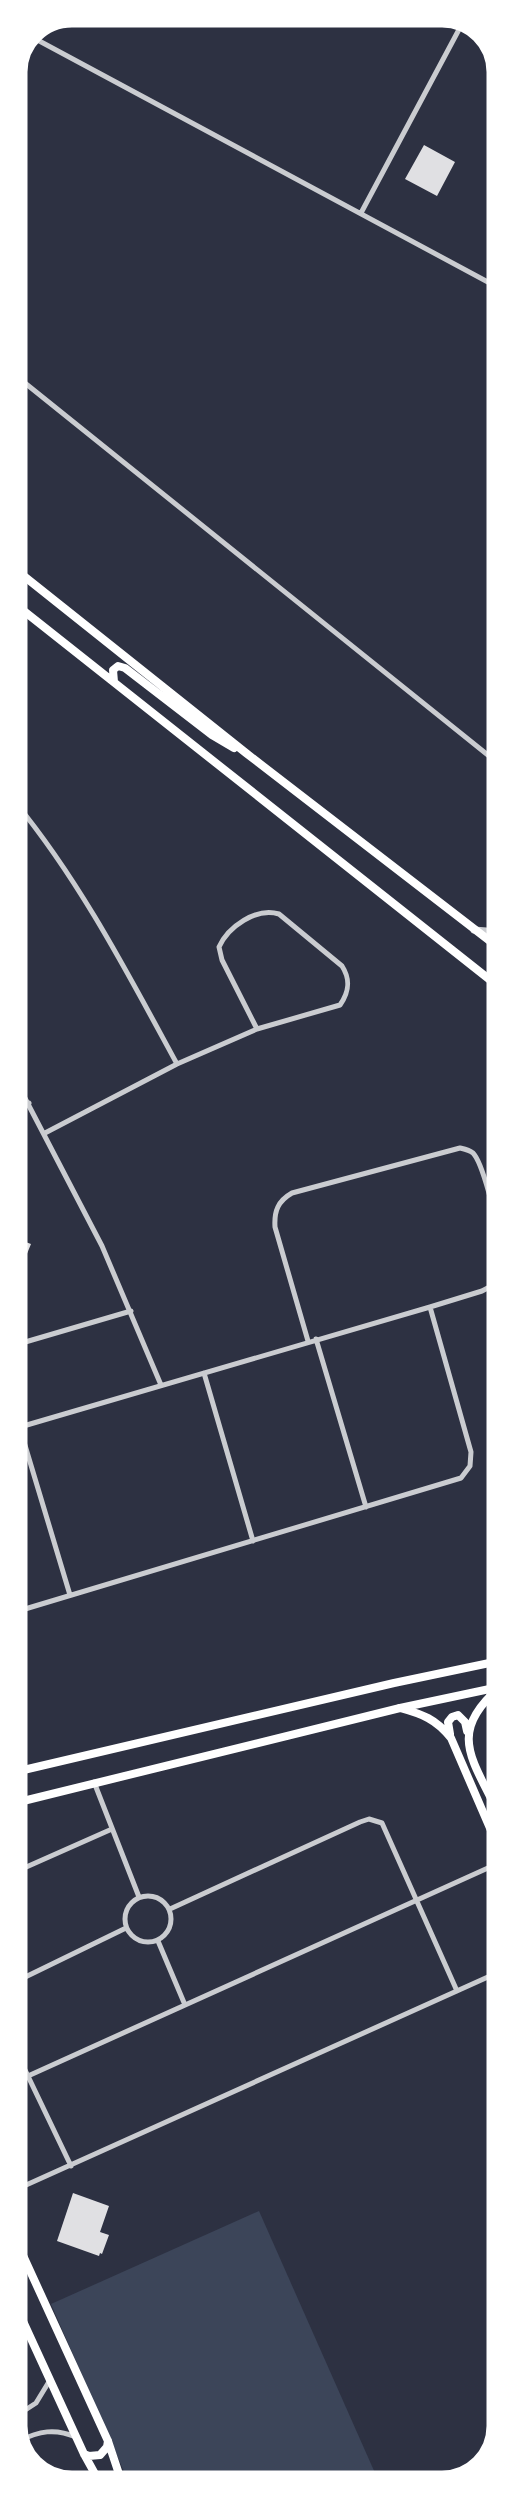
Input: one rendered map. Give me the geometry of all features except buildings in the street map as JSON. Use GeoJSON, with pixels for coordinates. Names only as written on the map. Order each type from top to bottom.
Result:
{"type":"FeatureCollection","features":[{"type":"Feature","properties":{"kind":"main road"},"geometry":{"type":"LineString","coordinates":[[26,578],[246,753],[488,940]]}},
{"type":"Feature","properties":{"kind":"main road"},"geometry":{"type":"LineString","coordinates":[[26,613],[488,978]]}},
{"type":"Feature","properties":{"kind":"main road"},"geometry":{"type":"LineString","coordinates":[[114,682],[111,674],[113,670],[118,666],[125,668],[212,735],[246,753]]}},
{"type":"Feature","properties":{"kind":"main road"},"geometry":{"type":"LineString","coordinates":[[26,1769],[394,1683],[488,1663]]}},
{"type":"Feature","properties":{"kind":"main road"},"geometry":{"type":"LineString","coordinates":[[26,1800],[399,1708],[488,1690]]}},
{"type":"Feature","properties":{"kind":"main road"},"geometry":{"type":"LineString","coordinates":[[467,1733],[471,1720],[482,1702],[488,1697]]}},
{"type":"Feature","properties":{"kind":"main road"},"geometry":{"type":"LineString","coordinates":[[399,1708],[425,1715],[440,1724],[450,1737],[488,1824]]}},
{"type":"Feature","properties":{"kind":"main road"},"geometry":{"type":"LineString","coordinates":[[450,1737],[448,1722],[452,1717],[458,1715],[462,1717],[469,1750],[488,1791]]}},
{"type":"Feature","properties":{"kind":"main road"},"geometry":{"type":"LineString","coordinates":[[26,2269],[108,2441],[119,2472]]}},
{"type":"Feature","properties":{"kind":"main road"},"geometry":{"type":"LineString","coordinates":[[26,2335],[94,2472]]}},
{"type":"Feature","properties":{"kind":"main road"},"geometry":{"type":"LineString","coordinates":[[84,2454],[100,2455],[104,2452],[108,2441]]}},
{"type":"Feature","properties":{"kind":"street"},"geometry":{"type":"LineString","coordinates":[[361,213],[459,29]]}},
{"type":"Feature","properties":{"kind":"street"},"geometry":{"type":"LineString","coordinates":[[38,40],[488,283]]}},
{"type":"Feature","properties":{"kind":"street"},"geometry":{"type":"LineString","coordinates":[[26,384],[488,755]]}},
{"type":"Feature","properties":{"kind":"street"},"geometry":{"type":"LineString","coordinates":[[26,815],[66,872],[177,1064]]}},
{"type":"Feature","properties":{"kind":"street"},"geometry":{"type":"LineString","coordinates":[[45,1133],[177,1064],[257,1029],[340,1005],[348,986],[347,974],[342,966],[279,914],[271,912],[255,915],[233,928],[224,937],[219,947],[222,960],[257,1029]]}},
{"type":"Feature","properties":{"kind":"street"},"geometry":{"type":"LineString","coordinates":[[474,930],[488,931]]}},
{"type":"Feature","properties":{"kind":"street"},"geometry":{"type":"LineString","coordinates":[[26,1098],[102,1246],[161,1385]]}},
{"type":"Feature","properties":{"kind":"street"},"geometry":{"type":"LineString","coordinates":[[308,1341],[275,1227],[274,1215],[277,1206],[284,1198],[302,1190],[460,1148],[473,1153],[488,1192]]}},
{"type":"Feature","properties":{"kind":"street"},"geometry":{"type":"LineString","coordinates":[[26,1424],[430,1307],[488,1288]]}},
{"type":"Feature","properties":{"kind":"street"},"geometry":{"type":"LineString","coordinates":[[26,1609],[456,1481],[470,1466],[471,1452],[430,1307]]}},
{"type":"Feature","properties":{"kind":"street"},"geometry":{"type":"LineString","coordinates":[[26,1342],[130,1311]]}},
{"type":"Feature","properties":{"kind":"street"},"geometry":{"type":"LineString","coordinates":[[316,1339],[366,1508]]}},
{"type":"Feature","properties":{"kind":"street"},"geometry":{"type":"LineString","coordinates":[[204,1373],[254,1541]]}},
{"type":"Feature","properties":{"kind":"street"},"geometry":{"type":"LineString","coordinates":[[26,1446],[70,1595]]}},
{"type":"Feature","properties":{"kind":"street"},"geometry":{"type":"LineString","coordinates":[[94,1782],[139,1897]]}},
{"type":"Feature","properties":{"kind":"street"},"geometry":{"type":"LineString","coordinates":[[170,1909],[360,1822],[376,1820],[385,1828],[457,1991]]}},
{"type":"Feature","properties":{"kind":"street"},"geometry":{"type":"LineString","coordinates":[[26,1867],[112,1829]]}},
{"type":"Feature","properties":{"kind":"street"},"geometry":{"type":"LineString","coordinates":[[28,2076],[488,1868]]}},
{"type":"Feature","properties":{"kind":"street"},"geometry":{"type":"LineString","coordinates":[[148,1895],[157,1897],[170,1909],[172,1918],[170,1927],[166,1935],[158,1941],[149,1943],[140,1941],[126,1929],[126,1911],[139,1897],[148,1895]]}},
{"type":"Feature","properties":{"kind":"street"},"geometry":{"type":"LineString","coordinates":[[26,1977],[126,1929]]}},
{"type":"Feature","properties":{"kind":"street"},"geometry":{"type":"LineString","coordinates":[[158,1941],[185,2005]]}},
{"type":"Feature","properties":{"kind":"street"},"geometry":{"type":"LineString","coordinates":[[26,2185],[488,1977]]}},
{"type":"Feature","properties":{"kind":"street"},"geometry":{"type":"LineString","coordinates":[[26,2072],[71,2166]]}},
{"type":"Feature","properties":{"kind":"street"},"geometry":{"type":"LineString","coordinates":[[26,2410],[36,2403],[50,2380]]}},
{"type":"Feature","properties":{"kind":"street"},"geometry":{"type":"LineString","coordinates":[[27,2437],[46,2431],[57,2431],[76,2438]]}},
{"type":"Feature","properties":{"kind":"shaded area"},"geometry":{"type":"Polygon","coordinates":[[[259,2211],[375,2472],[124,2472],[51,2304],[259,2211]]]}}]}
